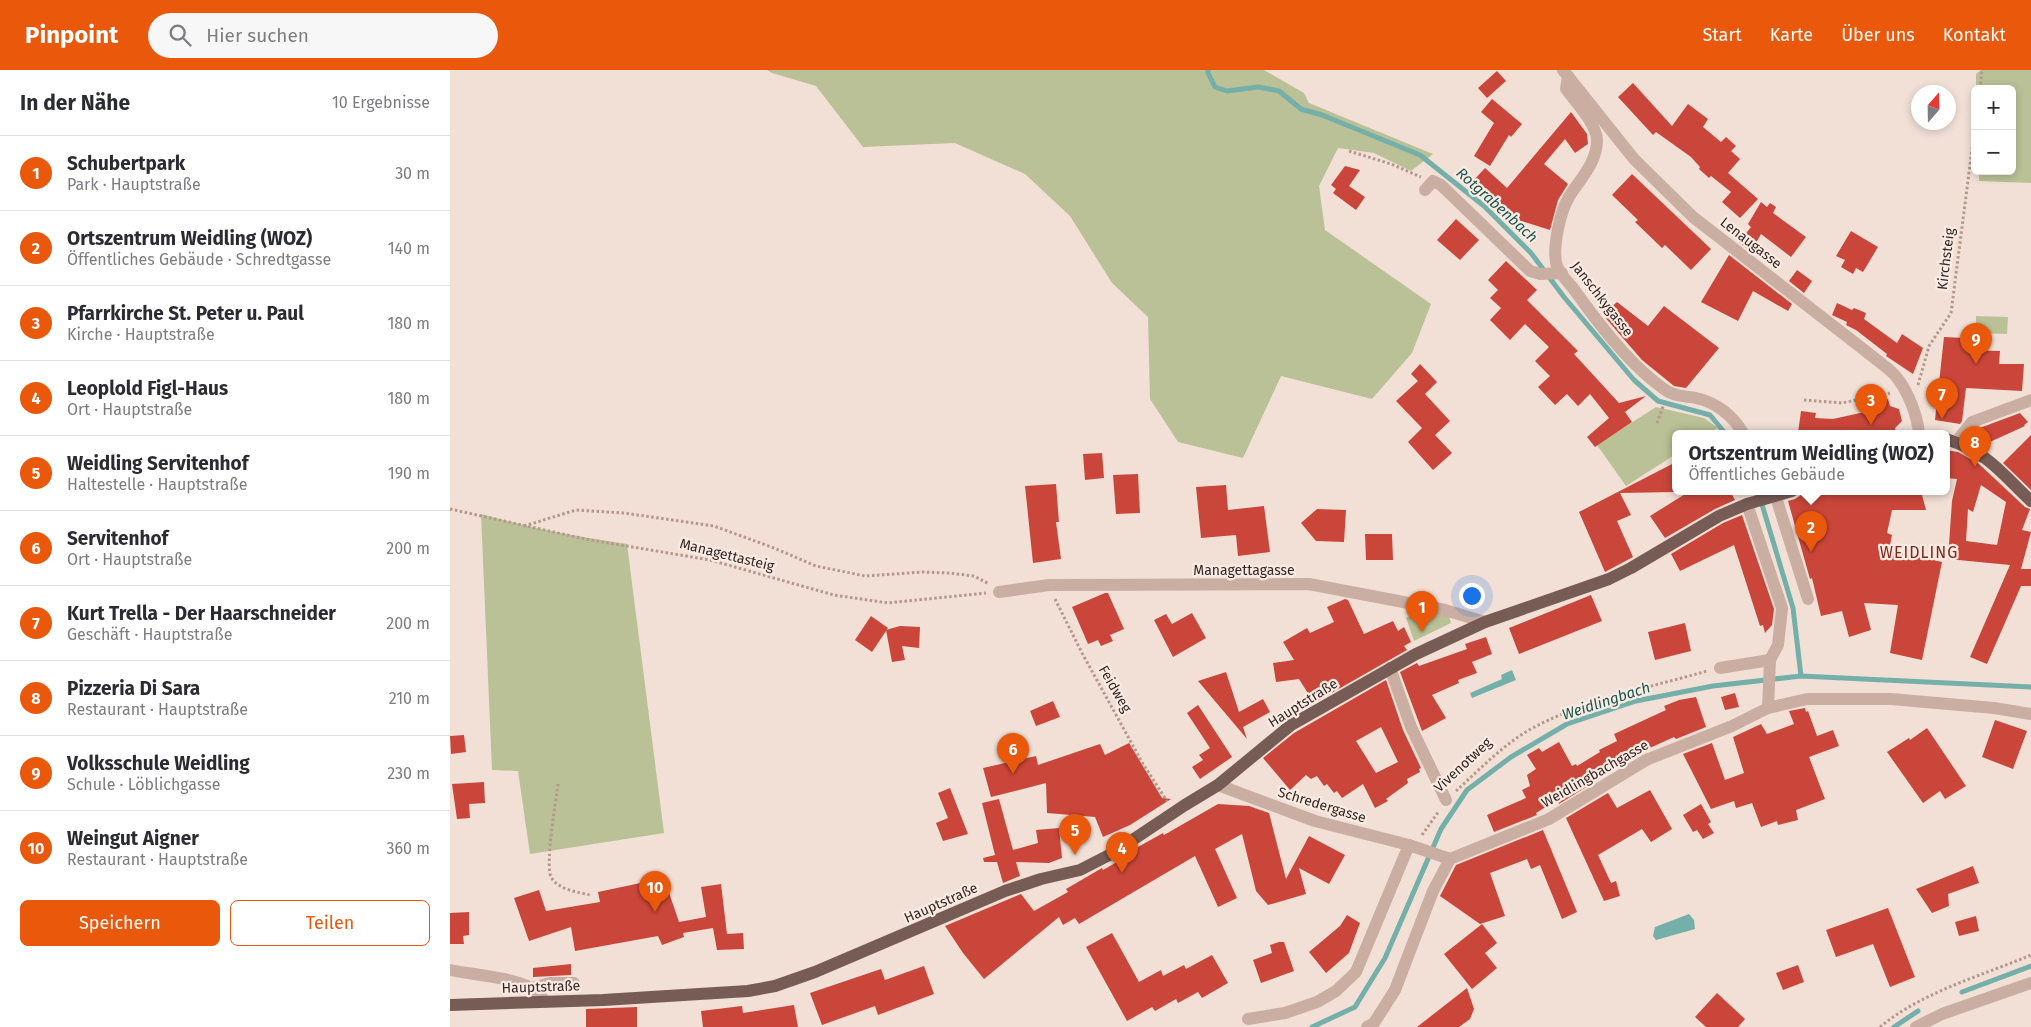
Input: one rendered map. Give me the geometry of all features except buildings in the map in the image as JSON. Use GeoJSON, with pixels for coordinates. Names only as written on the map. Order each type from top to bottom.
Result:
{"type":"FeatureCollection","features":[{"type":"Feature","properties":{"kind":"main road"},"geometry":{"type":"LineString","coordinates":[[1951,441],[1983,455],[1997,466],[2031,501]]}},
{"type":"Feature","properties":{"kind":"main road","name":"Hauptstraße"},"geometry":{"type":"LineString","coordinates":[[450,1005],[724,993],[775,986],[816,972],[1006,891],[1080,870],[1113,853],[1185,804],[1218,785],[1291,725],[1390,668],[1485,622],[1609,579],[1719,516],[1773,495]]}},
{"type":"Feature","properties":{"kind":"street","name":"Janschkygasse"},"geometry":{"type":"LineString","coordinates":[[1565,73],[1566,89],[1589,120],[1597,140],[1591,166],[1568,198],[1557,226],[1556,263],[1587,308],[1628,356],[1650,377],[1668,392],[1708,401],[1731,417],[1742,430]]}},
{"type":"Feature","properties":{"kind":"street","name":"Lenaugasse"},"geometry":{"type":"LineString","coordinates":[[1565,73],[1634,159],[1693,217],[1898,378],[1918,421],[1919,430]]}},
{"type":"Feature","properties":{"kind":"street"},"geometry":{"type":"LineString","coordinates":[[1429,186],[1440,185],[1530,271],[1540,274],[1562,274]]}},
{"type":"Feature","properties":{"kind":"street"},"geometry":{"type":"LineString","coordinates":[[1951,441],[1972,422],[2031,400]]}},
{"type":"Feature","properties":{"kind":"street"},"geometry":{"type":"LineString","coordinates":[[1773,495],[1808,599]]}},
{"type":"Feature","properties":{"kind":"street"},"geometry":{"type":"LineString","coordinates":[[1750,503],[1782,608],[1778,645],[1769,665],[1768,708]]}},
{"type":"Feature","properties":{"kind":"street","name":"Managettagasse"},"geometry":{"type":"LineString","coordinates":[[999,592],[1049,585],[1309,584],[1445,610],[1485,622]]}},
{"type":"Feature","properties":{"kind":"street"},"geometry":{"type":"LineString","coordinates":[[1720,668],[1769,665]]}},
{"type":"Feature","properties":{"kind":"street"},"geometry":{"type":"LineString","coordinates":[[1390,668],[1411,727],[1446,800]]}},
{"type":"Feature","properties":{"kind":"street","name":"Weidlingbachgasse"},"geometry":{"type":"LineString","coordinates":[[1444,857],[1549,819],[1646,760],[1732,726],[1768,708],[1807,699],[1891,699],[1994,708],[2031,714]]}},
{"type":"Feature","properties":{"kind":"street","name":"Schredergasse"},"geometry":{"type":"LineString","coordinates":[[1218,785],[1315,821],[1413,846],[1444,857]]}},
{"type":"Feature","properties":{"kind":"street"},"geometry":{"type":"LineString","coordinates":[[1248,1019],[1285,1013],[1317,1002],[1336,990],[1356,972],[1413,846]]}},
{"type":"Feature","properties":{"kind":"street"},"geometry":{"type":"LineString","coordinates":[[1368,1027],[1374,1023],[1396,990],[1444,857]]}},
{"type":"Feature","properties":{"kind":"street"},"geometry":{"type":"LineString","coordinates":[[450,970],[505,980],[532,988],[546,1002]]}},
{"type":"Feature","properties":{"kind":"street"},"geometry":{"type":"LineString","coordinates":[[532,988],[550,983],[574,983]]}},
{"type":"Feature","properties":{"kind":"street"},"geometry":{"type":"LineString","coordinates":[[1916,1027],[1942,1014],[2031,983]]}},
{"type":"Feature","properties":{"kind":"path"},"geometry":{"type":"LineString","coordinates":[[1980,85],[1982,70]]}},
{"type":"Feature","properties":{"kind":"path","name":"Kirchsteig"},"geometry":{"type":"LineString","coordinates":[[1917,388],[1920,371],[1929,346],[1950,313],[1974,130]]}},
{"type":"Feature","properties":{"kind":"path"},"geometry":{"type":"LineString","coordinates":[[1349,150],[1391,164],[1429,186]]}},
{"type":"Feature","properties":{"kind":"path"},"geometry":{"type":"LineString","coordinates":[[1804,400],[1842,403],[1889,392],[1897,394]]}},
{"type":"Feature","properties":{"kind":"path"},"geometry":{"type":"LineString","coordinates":[[1657,423],[1664,406]]}},
{"type":"Feature","properties":{"kind":"path","name":"Managettasteig"},"geometry":{"type":"LineString","coordinates":[[450,508],[524,526],[710,560],[834,595],[888,603],[999,592]]}},
{"type":"Feature","properties":{"kind":"path"},"geometry":{"type":"LineString","coordinates":[[524,526],[576,510],[633,514],[714,526],[816,566],[832,570],[865,576],[949,572],[974,576],[999,592]]}},
{"type":"Feature","properties":{"kind":"path","name":"Feidweg"},"geometry":{"type":"LineString","coordinates":[[1049,585],[1082,653],[1144,764],[1167,801]]}},
{"type":"Feature","properties":{"kind":"path","name":"Vivenotweg"},"geometry":{"type":"LineString","coordinates":[[1413,846],[1420,839],[1446,800],[1504,748],[1529,730],[1558,717],[1630,691],[1720,668]]}},
{"type":"Feature","properties":{"kind":"path"},"geometry":{"type":"LineString","coordinates":[[558,784],[549,861],[551,877],[560,886],[590,895]]}},
{"type":"Feature","properties":{"kind":"path"},"geometry":{"type":"LineString","coordinates":[[1880,1027],[1894,1015],[1934,995],[2031,955]]}},
{"type":"Feature","properties":{"kind":"green space"},"geometry":{"type":"Polygon","coordinates":[[[767,70],[1264,70],[1304,93],[1309,103],[1433,154],[1411,171],[1374,153],[1338,148],[1319,186],[1325,230],[1431,304],[1412,353],[1372,399],[1281,376],[1243,458],[1178,442],[1150,399],[1148,317],[1112,283],[1070,216],[1025,174],[955,143],[863,147],[816,86],[767,70]]]}},
{"type":"Feature","properties":{"kind":"green space"},"geometry":{"type":"Polygon","coordinates":[[[1981,70],[2031,70],[2031,183],[1979,181],[1979,175],[2016,175],[2016,85],[1976,85],[1976,74],[1981,70]]]}},
{"type":"Feature","properties":{"kind":"green space"},"geometry":{"type":"Polygon","coordinates":[[[1976,316],[2008,317],[2007,334],[1976,333],[1976,316]]]}},
{"type":"Feature","properties":{"kind":"green space"},"geometry":{"type":"Polygon","coordinates":[[[1656,407],[1704,418],[1718,428],[1714,430],[1672,430],[1672,457],[1626,486],[1597,445],[1656,407]]]}},
{"type":"Feature","properties":{"kind":"green space"},"geometry":{"type":"Polygon","coordinates":[[[481,514],[553,532],[627,544],[664,833],[530,854],[518,771],[492,770],[481,514]]]}},
{"type":"Feature","properties":{"kind":"green space"},"geometry":{"type":"Polygon","coordinates":[[[1422,610],[1449,616],[1451,623],[1414,641],[1406,618],[1422,610]]]}},
{"type":"Feature","properties":{"kind":"water"},"geometry":{"type":"Polygon","coordinates":[[[1512,670],[1516,680],[1472,698],[1470,693],[1502,679],[1501,675],[1512,670]]]}},
{"type":"Feature","properties":{"kind":"water"},"geometry":{"type":"Polygon","coordinates":[[[1689,914],[1694,920],[1695,929],[1656,940],[1653,936],[1655,927],[1689,914]]]}},
{"type":"Feature","properties":{"kind":"waterway","name":"Rotgrabenbach"},"geometry":{"type":"LineString","coordinates":[[1208,70],[1215,87],[1227,91],[1258,87],[1279,91],[1301,109],[1322,115],[1420,155],[1484,206],[1531,253],[1564,297],[1634,380],[1658,401],[1710,415],[1722,430]]}},
{"type":"Feature","properties":{"kind":"waterway","name":"Rotgrabenbach"},"geometry":{"type":"LineString","coordinates":[[1759,495],[1793,608],[1801,676]]}},
{"type":"Feature","properties":{"kind":"waterway","name":"Weidlingbach"},"geometry":{"type":"LineString","coordinates":[[1312,1027],[1355,1007],[1385,958],[1441,829],[1467,790],[1511,757],[1567,724],[1636,701],[1713,686],[1801,676],[2031,687]]}},
{"type":"Feature","properties":{"kind":"waterway"},"geometry":{"type":"LineString","coordinates":[[1962,992],[2031,966]]}},
{"type":"Feature","properties":{"kind":"waterway"},"geometry":{"type":"LineString","coordinates":[[1894,1027],[1918,1011]]}},
{"type":"Feature","properties":{"kind":"place","name":"Volksschule Weidling"},"geometry":{"type":"Point","coordinates":[1976,364]}},
{"type":"Feature","properties":{"kind":"place","name":"Kurt Trella - Der Haarschneider"},"geometry":{"type":"Point","coordinates":[1942,419]}},
{"type":"Feature","properties":{"kind":"place","name":"Pfarrkirche St. Peter u. Paul"},"geometry":{"type":"Point","coordinates":[1871,425]}},
{"type":"Feature","properties":{"kind":"place","name":"Pizzeria Di Sara"},"geometry":{"type":"Point","coordinates":[1975,467]}},
{"type":"Feature","properties":{"kind":"place","name":"Ortszentrum Weidling (WOZ)"},"geometry":{"type":"Point","coordinates":[1811,552]}},
{"type":"Feature","properties":{"kind":"place","name":"Schubertpark"},"geometry":{"type":"Point","coordinates":[1422,632]}},
{"type":"Feature","properties":{"kind":"place","name":"Servitenhof"},"geometry":{"type":"Point","coordinates":[1013,774]}},
{"type":"Feature","properties":{"kind":"place","name":"Weidling Servitenhof"},"geometry":{"type":"Point","coordinates":[1075,855]}},
{"type":"Feature","properties":{"kind":"place","name":"Leoplold Figl-Haus"},"geometry":{"type":"Point","coordinates":[1122,873]}},
{"type":"Feature","properties":{"kind":"place","name":"Weingut Aigner"},"geometry":{"type":"Point","coordinates":[655,912]}},
{"type":"Feature","properties":{"kind":"district","name":"WEIDLING"},"geometry":{"type":"Point","coordinates":[1919,552]}}]}
